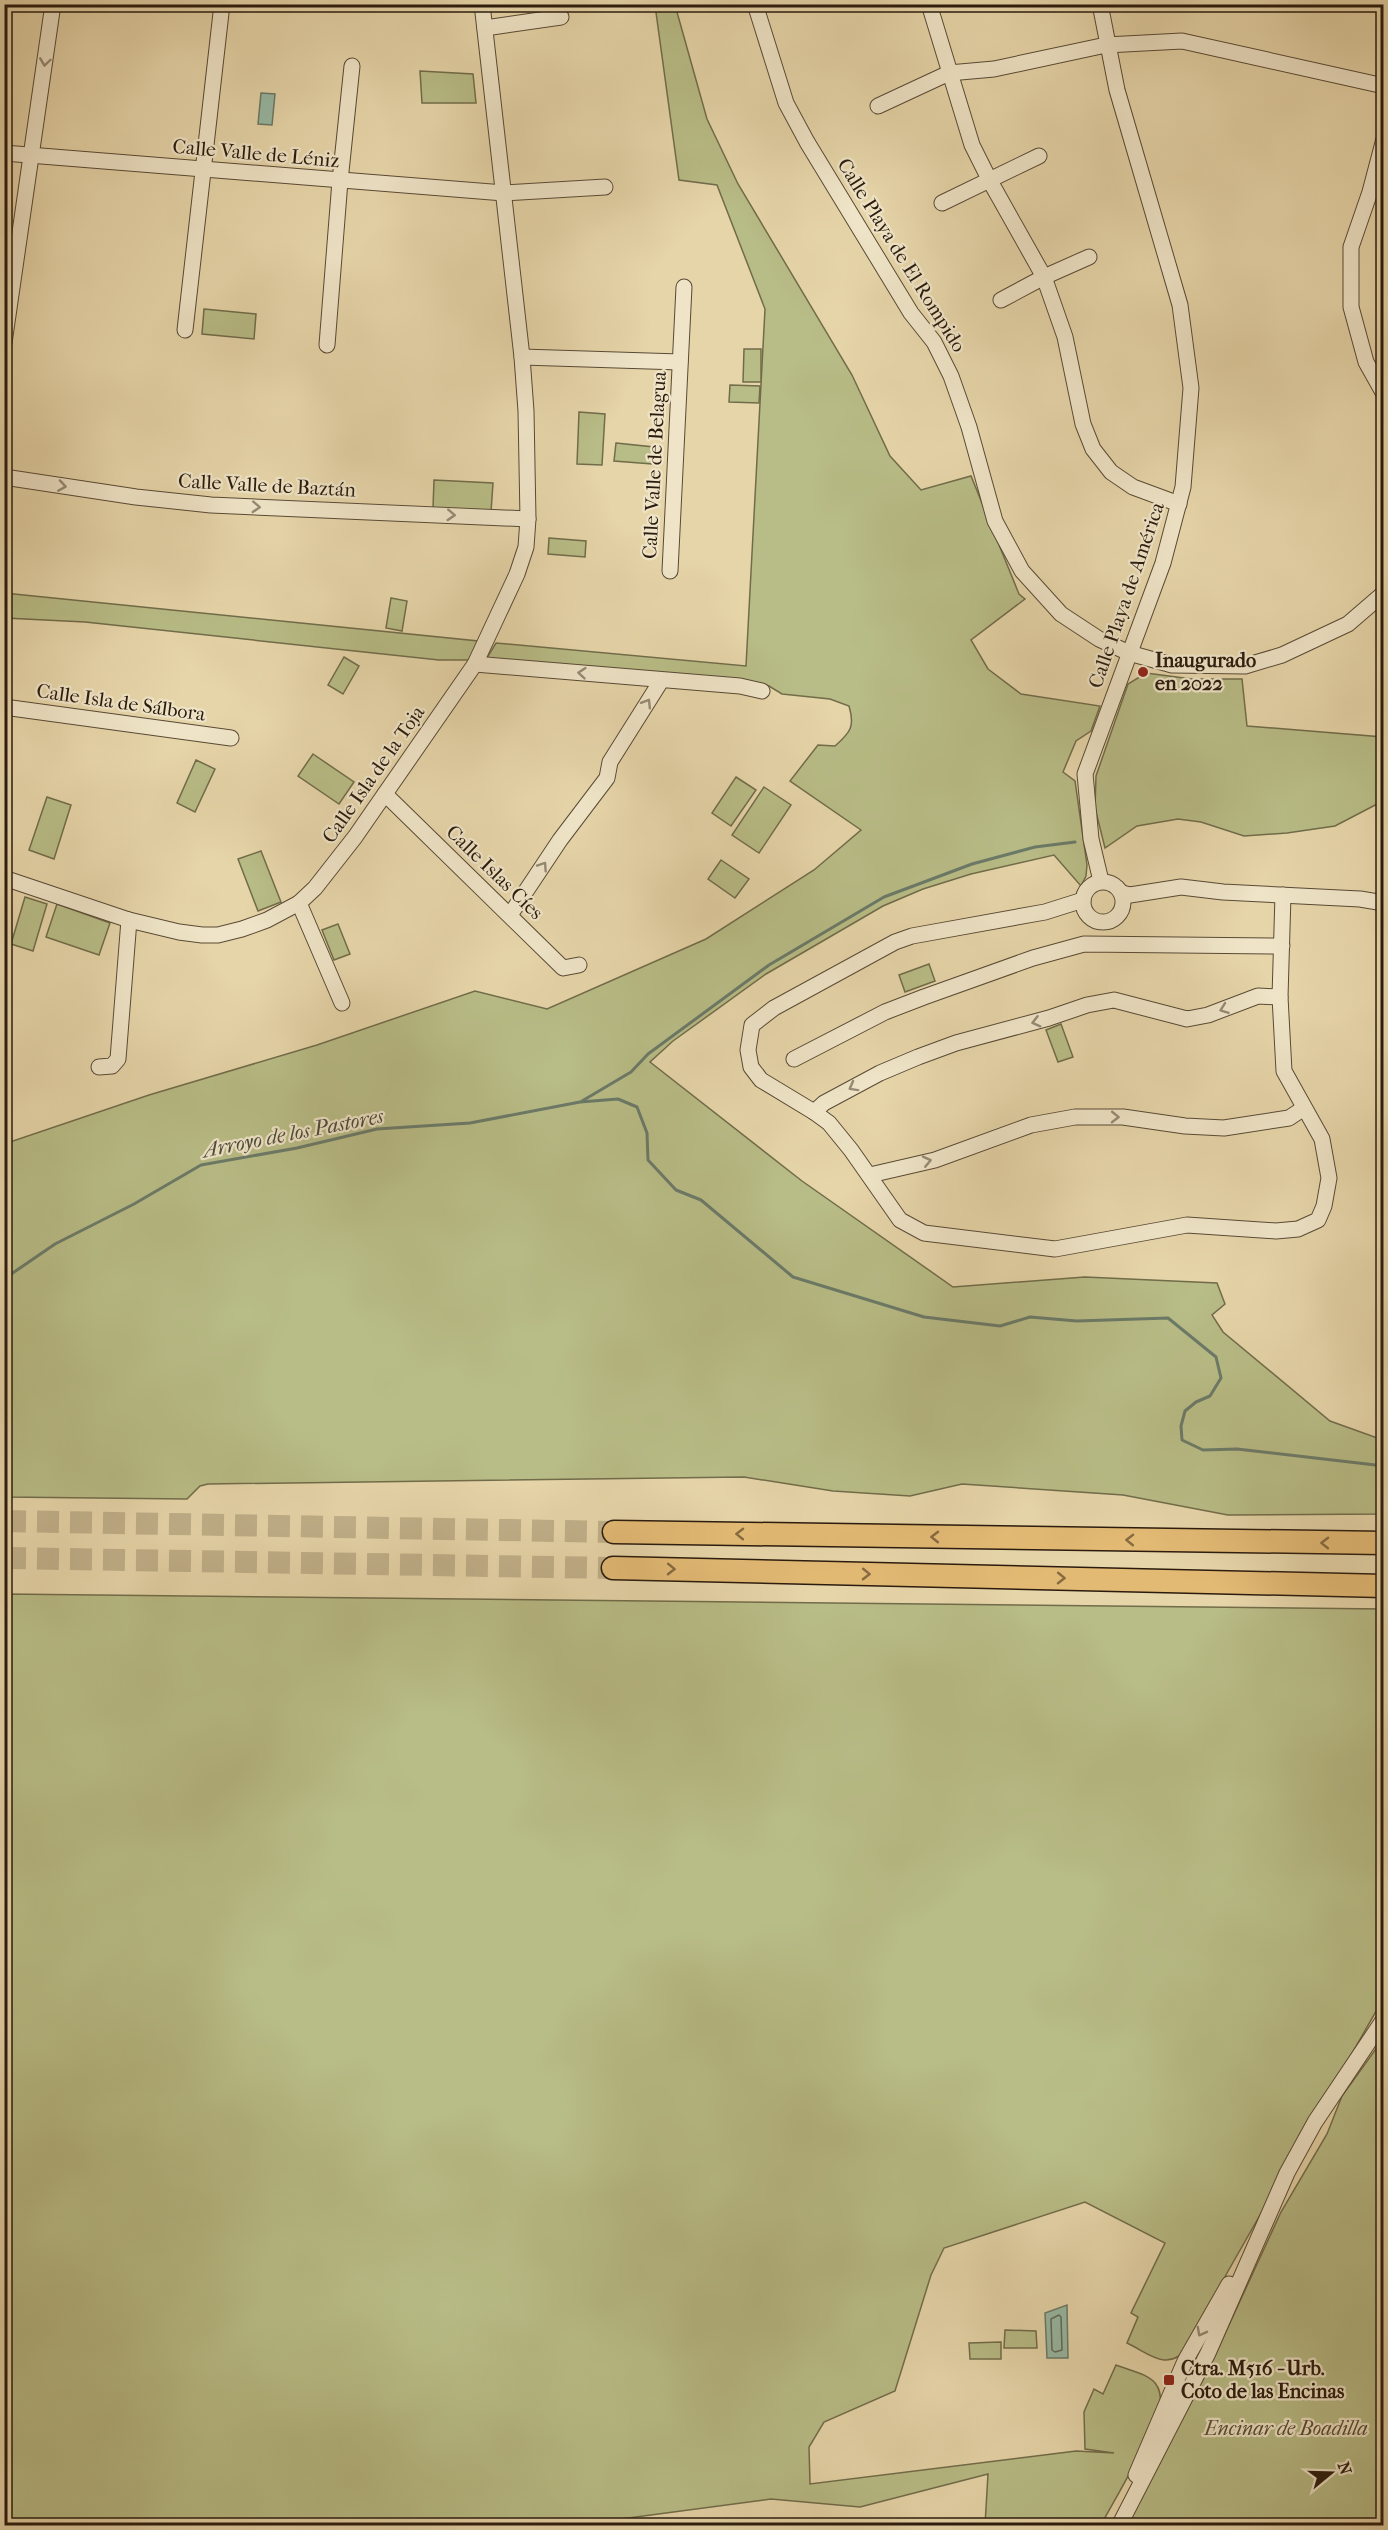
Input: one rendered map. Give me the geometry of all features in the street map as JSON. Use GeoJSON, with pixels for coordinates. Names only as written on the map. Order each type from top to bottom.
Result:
{"type":"FeatureCollection","features":[{"type":"Feature","properties":{"kind":"highway"},"geometry":{"type":"LineString","coordinates":[[614,1532],[1383,1543]]}},
{"type":"Feature","properties":{"kind":"highway"},"geometry":{"type":"LineString","coordinates":[[613,1568],[1383,1586]]}},
{"type":"Feature","properties":{"kind":"street"},"geometry":{"type":"LineString","coordinates":[[4,343],[33,156],[53,4]]}},
{"type":"Feature","properties":{"kind":"street"},"geometry":{"type":"LineString","coordinates":[[185,330],[222,4]]}},
{"type":"Feature","properties":{"kind":"street"},"geometry":{"type":"LineString","coordinates":[[482,4],[522,357],[526,411],[528,519],[526,548],[517,574],[475,664],[741,686],[762,692]]}},
{"type":"Feature","properties":{"kind":"street","name":"Calle Playa de El Rompido"},"geometry":{"type":"LineString","coordinates":[[754,4],[791,113],[911,313],[933,342],[951,376],[969,427],[995,521],[1022,571],[1062,614],[1099,639],[1129,653],[1172,665],[1245,666],[1282,655],[1348,624],[1383,593]]}},
{"type":"Feature","properties":{"kind":"street"},"geometry":{"type":"LineString","coordinates":[[929,4],[972,145],[1044,277],[1065,337],[1081,415],[1093,449],[1111,472],[1133,488],[1179,504]]}},
{"type":"Feature","properties":{"kind":"street","name":"Calle Playa de América"},"geometry":{"type":"LineString","coordinates":[[1100,4],[1106,45],[1117,90],[1180,305],[1191,388],[1183,487],[1163,563],[1085,774],[1091,839],[1101,881]]}},
{"type":"Feature","properties":{"kind":"street"},"geometry":{"type":"LineString","coordinates":[[485,28],[561,17]]}},
{"type":"Feature","properties":{"kind":"street"},"geometry":{"type":"LineString","coordinates":[[878,106],[950,73],[994,69],[1106,45],[1182,41],[1383,86]]}},
{"type":"Feature","properties":{"kind":"street"},"geometry":{"type":"LineString","coordinates":[[327,345],[352,66]]}},
{"type":"Feature","properties":{"kind":"street"},"geometry":{"type":"LineString","coordinates":[[1383,139],[1370,192],[1351,247],[1351,307],[1366,362],[1383,394]]}},
{"type":"Feature","properties":{"kind":"street","name":"Calle Valle de Léniz"},"geometry":{"type":"LineString","coordinates":[[4,153],[504,193]]}},
{"type":"Feature","properties":{"kind":"street"},"geometry":{"type":"LineString","coordinates":[[942,203],[1039,156]]}},
{"type":"Feature","properties":{"kind":"street"},"geometry":{"type":"LineString","coordinates":[[504,193],[605,187]]}},
{"type":"Feature","properties":{"kind":"street"},"geometry":{"type":"LineString","coordinates":[[1001,300],[1089,257]]}},
{"type":"Feature","properties":{"kind":"street","name":"Calle Valle de Belagua"},"geometry":{"type":"LineString","coordinates":[[670,571],[684,287]]}},
{"type":"Feature","properties":{"kind":"street","name":"Calle Valle de Belagua"},"geometry":{"type":"LineString","coordinates":[[522,357],[680,362]]}},
{"type":"Feature","properties":{"kind":"street","name":"Calle Valle de Baztán"},"geometry":{"type":"LineString","coordinates":[[4,477],[136,497],[211,505],[528,519]]}},
{"type":"Feature","properties":{"kind":"street","name":"Calle Isla de la Toja"},"geometry":{"type":"LineString","coordinates":[[4,878],[129,920],[179,932],[218,935],[267,920],[299,903],[333,866],[475,664]]}},
{"type":"Feature","properties":{"kind":"street"},"geometry":{"type":"LineString","coordinates":[[510,915],[560,840],[607,778],[610,762],[661,681]]}},
{"type":"Feature","properties":{"kind":"street","name":"Calle Isla de Sálbora"},"geometry":{"type":"LineString","coordinates":[[4,707],[231,738]]}},
{"type":"Feature","properties":{"kind":"street","name":"Calle Islas Cíes"},"geometry":{"type":"LineString","coordinates":[[385,794],[563,968],[579,965]]}},
{"type":"Feature","properties":{"kind":"street"},"geometry":{"type":"LineString","coordinates":[[1122,893],[1124,905],[1118,916],[1107,921],[1095,920],[1086,912],[1083,900],[1089,888],[1101,881],[1113,884],[1122,893],[1130,895],[1181,887],[1223,892],[1360,899],[1383,898]]}},
{"type":"Feature","properties":{"kind":"street"},"geometry":{"type":"LineString","coordinates":[[1083,900],[1045,912],[912,936],[895,942],[774,1008],[752,1025],[748,1050],[751,1067],[761,1080],[829,1123],[870,1175],[900,1220],[924,1233],[1055,1249],[1187,1225],[1276,1232],[1298,1229],[1318,1220],[1324,1206],[1329,1178],[1322,1139],[1284,1071],[1280,997],[1283,895]]}},
{"type":"Feature","properties":{"kind":"street"},"geometry":{"type":"LineString","coordinates":[[1360,899],[1383,903]]}},
{"type":"Feature","properties":{"kind":"street"},"geometry":{"type":"LineString","coordinates":[[299,903],[342,1003]]}},
{"type":"Feature","properties":{"kind":"street"},"geometry":{"type":"LineString","coordinates":[[99,1067],[112,1066],[118,1059],[129,920]]}},
{"type":"Feature","properties":{"kind":"street"},"geometry":{"type":"LineString","coordinates":[[794,1059],[904,1004],[1033,958],[1084,945],[1282,945]]}},
{"type":"Feature","properties":{"kind":"street"},"geometry":{"type":"LineString","coordinates":[[814,1112],[824,1103],[880,1073],[918,1057],[956,1043],[1049,1018],[1086,1005],[1114,1000],[1188,1019],[1208,1015],[1258,996],[1280,997]]}},
{"type":"Feature","properties":{"kind":"street"},"geometry":{"type":"LineString","coordinates":[[870,1175],[935,1160],[1031,1125],[1075,1117],[1123,1117],[1185,1126],[1224,1128],[1289,1118],[1304,1108]]}},
{"type":"Feature","properties":{"kind":"street"},"geometry":{"type":"LineString","coordinates":[[1122,2519],[1149,2441],[1185,2361],[1253,2246],[1315,2122],[1383,2019]]}},
{"type":"Feature","properties":{"kind":"green space"},"geometry":{"type":"Polygon","coordinates":[[[655,5],[675,5],[707,119],[738,184],[852,375],[890,456],[921,490],[971,476],[1019,594],[1025,599],[971,640],[988,669],[1021,694],[1100,706],[1091,731],[1076,741],[1063,772],[1075,781],[1087,865],[1086,876],[1081,886],[1054,855],[971,874],[923,889],[883,906],[766,974],[673,1041],[650,1062],[802,1181],[953,1287],[1085,1277],[1217,1283],[1225,1304],[1212,1315],[1223,1332],[1330,1421],[1383,1440],[1383,1514],[1228,1515],[1123,1495],[962,1484],[910,1496],[833,1491],[744,1477],[208,1484],[200,1486],[187,1499],[5,1497],[4,1144],[149,1095],[317,1045],[475,991],[547,1009],[706,939],[814,870],[861,830],[790,781],[818,745],[835,746],[845,737],[852,719],[849,706],[830,699],[782,694],[769,686],[745,681],[485,661],[496,643],[746,666],[765,309],[717,185],[679,180],[655,5]]]}},
{"type":"Feature","properties":{"kind":"green space"},"geometry":{"type":"Polygon","coordinates":[[[420,71],[473,74],[476,103],[422,103],[420,71]]]}},
{"type":"Feature","properties":{"kind":"green space"},"geometry":{"type":"Polygon","coordinates":[[[204,309],[256,314],[254,339],[202,334],[204,309]]]}},
{"type":"Feature","properties":{"kind":"green space"},"geometry":{"type":"Polygon","coordinates":[[[744,349],[761,349],[761,382],[743,382],[744,349]]]}},
{"type":"Feature","properties":{"kind":"green space"},"geometry":{"type":"Polygon","coordinates":[[[730,385],[760,386],[759,403],[729,402],[730,385]]]}},
{"type":"Feature","properties":{"kind":"green space"},"geometry":{"type":"Polygon","coordinates":[[[579,412],[605,414],[602,465],[577,464],[579,412]]]}},
{"type":"Feature","properties":{"kind":"green space"},"geometry":{"type":"Polygon","coordinates":[[[616,443],[654,447],[652,464],[614,461],[616,443]]]}},
{"type":"Feature","properties":{"kind":"green space"},"geometry":{"type":"Polygon","coordinates":[[[434,480],[493,483],[491,512],[433,508],[434,480]]]}},
{"type":"Feature","properties":{"kind":"green space"},"geometry":{"type":"Polygon","coordinates":[[[549,538],[586,541],[585,557],[548,554],[549,538]]]}},
{"type":"Feature","properties":{"kind":"green space"},"geometry":{"type":"Polygon","coordinates":[[[4,593],[478,641],[470,660],[439,660],[85,622],[5,618],[4,593]]]}},
{"type":"Feature","properties":{"kind":"green space"},"geometry":{"type":"Polygon","coordinates":[[[391,598],[407,601],[402,631],[386,628],[391,598]]]}},
{"type":"Feature","properties":{"kind":"green space"},"geometry":{"type":"Polygon","coordinates":[[[344,657],[359,666],[343,694],[328,685],[344,657]]]}},
{"type":"Feature","properties":{"kind":"green space"},"geometry":{"type":"Polygon","coordinates":[[[1146,673],[1192,679],[1242,679],[1247,726],[1383,737],[1383,801],[1335,826],[1244,836],[1201,822],[1178,819],[1137,826],[1105,848],[1095,808],[1096,776],[1128,684],[1146,673]]]}},
{"type":"Feature","properties":{"kind":"green space"},"geometry":{"type":"Polygon","coordinates":[[[313,754],[354,782],[339,804],[298,776],[313,754]]]}},
{"type":"Feature","properties":{"kind":"green space"},"geometry":{"type":"Polygon","coordinates":[[[196,760],[215,769],[195,812],[177,803],[196,760]]]}},
{"type":"Feature","properties":{"kind":"green space"},"geometry":{"type":"Polygon","coordinates":[[[736,777],[756,790],[731,826],[712,813],[736,777]]]}},
{"type":"Feature","properties":{"kind":"green space"},"geometry":{"type":"Polygon","coordinates":[[[764,787],[791,805],[759,853],[732,835],[764,787]]]}},
{"type":"Feature","properties":{"kind":"green space"},"geometry":{"type":"Polygon","coordinates":[[[47,797],[71,805],[54,859],[29,850],[47,797]]]}},
{"type":"Feature","properties":{"kind":"green space"},"geometry":{"type":"Polygon","coordinates":[[[261,851],[281,902],[258,911],[238,859],[261,851]]]}},
{"type":"Feature","properties":{"kind":"green space"},"geometry":{"type":"Polygon","coordinates":[[[721,860],[749,879],[735,898],[708,879],[721,860]]]}},
{"type":"Feature","properties":{"kind":"green space"},"geometry":{"type":"Polygon","coordinates":[[[25,897],[47,904],[33,951],[11,944],[25,897]]]}},
{"type":"Feature","properties":{"kind":"green space"},"geometry":{"type":"Polygon","coordinates":[[[57,904],[110,923],[99,955],[46,937],[57,904]]]}},
{"type":"Feature","properties":{"kind":"green space"},"geometry":{"type":"Polygon","coordinates":[[[338,924],[350,954],[334,960],[322,930],[338,924]]]}},
{"type":"Feature","properties":{"kind":"green space"},"geometry":{"type":"Polygon","coordinates":[[[929,964],[935,981],[905,992],[899,975],[929,964]]]}},
{"type":"Feature","properties":{"kind":"green space"},"geometry":{"type":"Polygon","coordinates":[[[1061,1024],[1073,1057],[1058,1062],[1046,1030],[1061,1024]]]}},
{"type":"Feature","properties":{"kind":"green space"},"geometry":{"type":"Polygon","coordinates":[[[5,1594],[1383,1609],[1383,1999],[1227,2273],[1188,2347],[1181,2355],[1166,2360],[1151,2356],[1127,2343],[1138,2317],[1131,2313],[1165,2243],[1085,2202],[944,2248],[931,2275],[895,2391],[824,2422],[809,2447],[810,2484],[1076,2451],[1114,2453],[1085,2449],[1084,2412],[1094,2389],[1103,2394],[1116,2365],[1150,2378],[1159,2391],[1160,2403],[1154,2423],[1140,2452],[1101,2525],[985,2525],[988,2474],[860,2507],[771,2499],[568,2526],[5,2526],[5,1594]]]}},
{"type":"Feature","properties":{"kind":"green space","name":"Encinar de Boadilla"},"geometry":{"type":"Polygon","coordinates":[[[1383,2039],[1383,2525],[1127,2526],[1217,2351],[1281,2212],[1327,2134],[1342,2096],[1383,2039]]]}},
{"type":"Feature","properties":{"kind":"green space"},"geometry":{"type":"Polygon","coordinates":[[[1005,2330],[1036,2331],[1037,2348],[1004,2348],[1005,2330]]]}},
{"type":"Feature","properties":{"kind":"green space"},"geometry":{"type":"Polygon","coordinates":[[[1001,2342],[1001,2359],[970,2359],[969,2343],[1001,2342]]]}},
{"type":"Feature","properties":{"kind":"water"},"geometry":{"type":"Polygon","coordinates":[[[261,93],[275,94],[272,125],[258,124],[261,93]]]}},
{"type":"Feature","properties":{"kind":"water"},"geometry":{"type":"Polygon","coordinates":[[[1067,2305],[1068,2358],[1047,2358],[1045,2313],[1067,2305]]]}},
{"type":"Feature","properties":{"kind":"waterway","name":"Arroyo de los Pastores"},"geometry":{"type":"LineString","coordinates":[[582,1101],[631,1072],[648,1054],[769,965],[884,897],[972,864],[1035,847],[1075,842]]}},
{"type":"Feature","properties":{"kind":"waterway","name":"Arroyo de los Pastores"},"geometry":{"type":"LineString","coordinates":[[4,1279],[55,1244],[134,1204],[201,1165],[297,1148],[377,1129],[470,1123],[580,1102],[618,1099],[637,1107],[647,1133],[648,1160],[676,1190],[701,1200],[793,1277],[924,1317],[1000,1326],[1030,1317],[1077,1321],[1168,1318],[1216,1357],[1221,1378],[1210,1396],[1196,1402],[1185,1411],[1181,1426],[1182,1440],[1203,1450],[1237,1449],[1384,1466]]}},
{"type":"Feature","properties":{"kind":"tunnel"},"geometry":{"type":"LineString","coordinates":[[4,1521],[614,1532]]}},
{"type":"Feature","properties":{"kind":"tunnel"},"geometry":{"type":"LineString","coordinates":[[4,1558],[613,1568]]}},
{"type":"Feature","properties":{"kind":"place","name":"Inaugurado en 2022"},"geometry":{"type":"Point","coordinates":[1143,672]}},
{"type":"Feature","properties":{"kind":"place","name":"Ctra. M516 - Urb. Coto de las Encinas"},"geometry":{"type":"Point","coordinates":[1169,2380]}}]}
